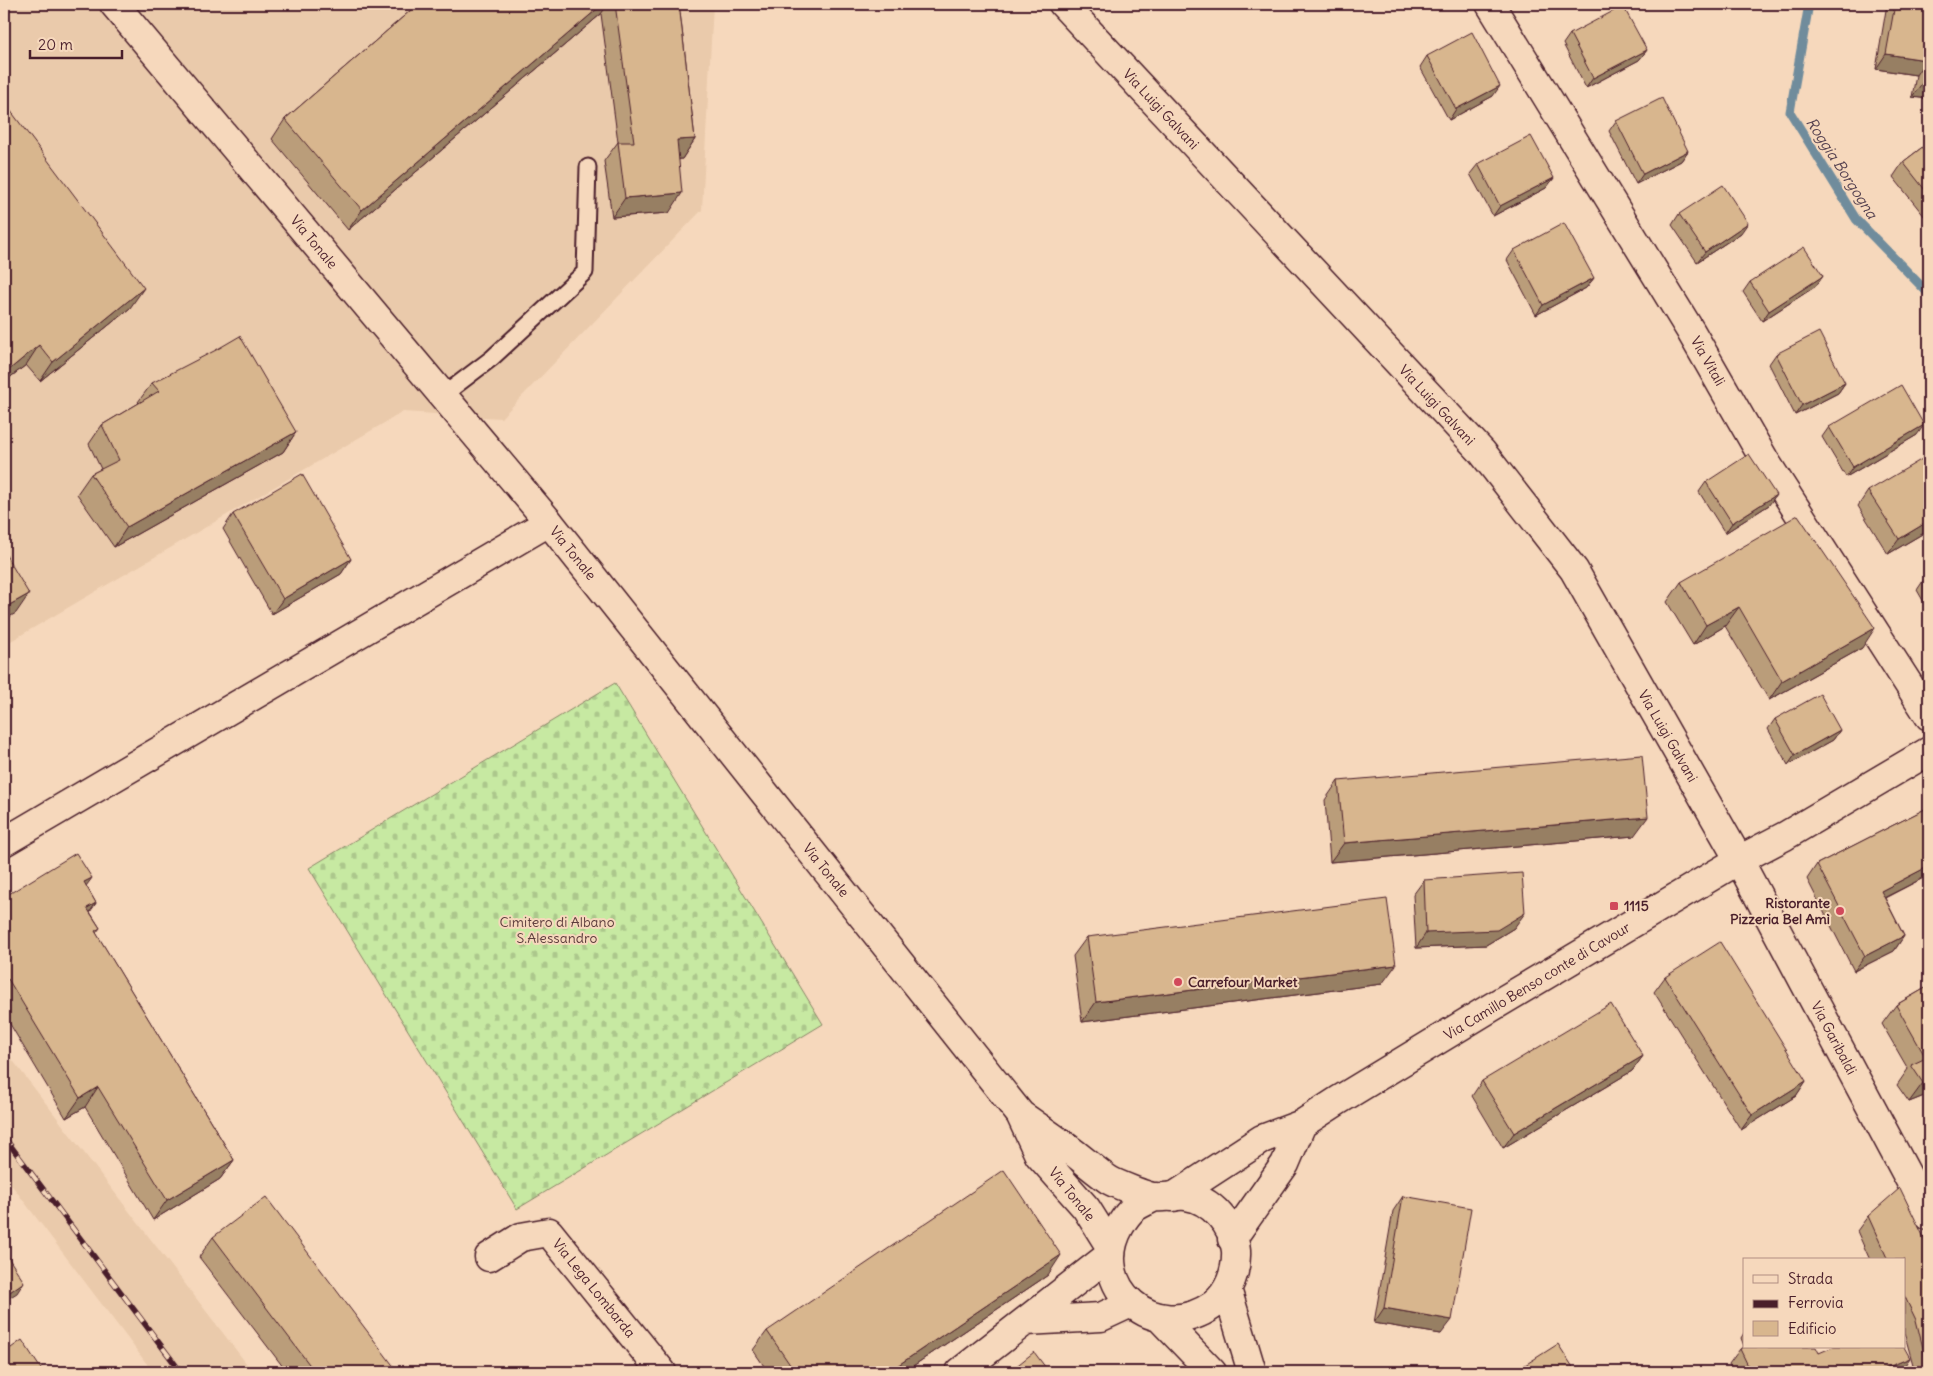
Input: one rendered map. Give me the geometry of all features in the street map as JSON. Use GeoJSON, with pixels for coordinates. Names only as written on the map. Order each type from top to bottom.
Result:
{"type":"FeatureCollection","features":[{"type":"Feature","properties":{"kind":"street","name":"Via Tonale"},"geometry":{"type":"LineString","coordinates":[[114,4],[549,522],[1020,1114],[1039,1155],[1086,1208],[1111,1251],[1112,1270],[1118,1286],[1131,1303],[1149,1315],[1160,1318],[1182,1319],[1201,1313],[1219,1301],[1227,1289],[1235,1269],[1236,1250],[1230,1229],[1220,1216],[1203,1202],[1186,1196],[1163,1197],[1110,1181],[1020,1114]]}},
{"type":"Feature","properties":{"kind":"street","name":"Via Luigi Galvani"},"geometry":{"type":"LineString","coordinates":[[1063,4],[1482,452],[1574,570],[1740,860]]}},
{"type":"Feature","properties":{"kind":"street","name":"Via Vitali"},"geometry":{"type":"LineString","coordinates":[[1490,4],[1685,322],[1764,459],[1929,716]]}},
{"type":"Feature","properties":{"kind":"street"},"geometry":{"type":"LineString","coordinates":[[4,842],[549,522]]}},
{"type":"Feature","properties":{"kind":"street","name":"Via Camillo Benso conte di Cavour"},"geometry":{"type":"LineString","coordinates":[[1163,1197],[1262,1139],[1302,1124],[1492,1007],[1929,751]]}},
{"type":"Feature","properties":{"kind":"street","name":"Via Garibaldi"},"geometry":{"type":"LineString","coordinates":[[1740,860],[1929,1216]]}},
{"type":"Feature","properties":{"kind":"street"},"geometry":{"type":"LineString","coordinates":[[1232,1239],[1285,1164],[1302,1124]]}},
{"type":"Feature","properties":{"kind":"street"},"geometry":{"type":"LineString","coordinates":[[960,1372],[1111,1251],[1114,1236],[1125,1217],[1134,1208],[1163,1197]]}},
{"type":"Feature","properties":{"kind":"street","name":"Via Lega Lombarda"},"geometry":{"type":"LineString","coordinates":[[489,1257],[521,1238],[549,1232],[662,1372]]}},
{"type":"Feature","properties":{"kind":"street"},"geometry":{"type":"LineString","coordinates":[[1227,1289],[1252,1372]]}},
{"type":"Feature","properties":{"kind":"street"},"geometry":{"type":"LineString","coordinates":[[1026,1321],[1101,1317],[1131,1303]]}},
{"type":"Feature","properties":{"kind":"street","name":"Via Tonale"},"geometry":{"type":"LineString","coordinates":[[1160,1318],[1212,1372]]}},
{"type":"Feature","properties":{"kind":"lane"},"geometry":{"type":"LineString","coordinates":[[442,396],[492,358],[585,272],[588,167]]}},
{"type":"Feature","properties":{"kind":"shaded area"},"geometry":{"type":"Polygon","coordinates":[[[4,4],[713,4],[702,210],[501,418],[403,412],[4,645],[4,4]]]}},
{"type":"Feature","properties":{"kind":"shaded area"},"geometry":{"type":"Polygon","coordinates":[[[4,1049],[253,1372],[153,1372],[4,1175],[4,1049]]]}},
{"type":"Feature","properties":{"kind":"green space","name":"Cimitero di Albano S.Alessandro"},"geometry":{"type":"Polygon","coordinates":[[[615,683],[823,1024],[517,1209],[309,868],[615,683]]]}},
{"type":"Feature","properties":{"kind":"building"},"geometry":{"type":"Polygon","coordinates":[[[418,4],[603,4],[362,210],[285,119],[418,4]]]}},
{"type":"Feature","properties":{"kind":"building"},"geometry":{"type":"Polygon","coordinates":[[[615,4],[679,4],[695,139],[677,140],[682,193],[625,198],[618,142],[634,142],[615,4]]]}},
{"type":"Feature","properties":{"kind":"building"},"geometry":{"type":"Polygon","coordinates":[[[1895,4],[1929,4],[1929,83],[1923,82],[1926,60],[1886,54],[1895,4]]]}},
{"type":"Feature","properties":{"kind":"building"},"geometry":{"type":"Polygon","coordinates":[[[1623,6],[1647,50],[1593,78],[1570,34],[1623,6]]]}},
{"type":"Feature","properties":{"kind":"building"},"geometry":{"type":"Polygon","coordinates":[[[1472,32],[1500,86],[1456,109],[1427,56],[1472,32]]]}},
{"type":"Feature","properties":{"kind":"building"},"geometry":{"type":"Polygon","coordinates":[[[1662,98],[1688,151],[1643,174],[1616,121],[1662,98]]]}},
{"type":"Feature","properties":{"kind":"building"},"geometry":{"type":"Polygon","coordinates":[[[4,102],[144,288],[53,362],[39,345],[4,374],[4,102]]]}},
{"type":"Feature","properties":{"kind":"building"},"geometry":{"type":"Polygon","coordinates":[[[1531,136],[1554,178],[1500,206],[1478,164],[1531,136]]]}},
{"type":"Feature","properties":{"kind":"building"},"geometry":{"type":"Polygon","coordinates":[[[1929,142],[1929,195],[1903,162],[1929,142]]]}},
{"type":"Feature","properties":{"kind":"building"},"geometry":{"type":"Polygon","coordinates":[[[1723,185],[1748,223],[1705,252],[1679,214],[1723,185]]]}},
{"type":"Feature","properties":{"kind":"building"},"geometry":{"type":"Polygon","coordinates":[[[1564,223],[1594,278],[1543,305],[1514,250],[1564,223]]]}},
{"type":"Feature","properties":{"kind":"building"},"geometry":{"type":"Polygon","coordinates":[[[1804,247],[1823,276],[1769,311],[1750,282],[1804,247]]]}},
{"type":"Feature","properties":{"kind":"building"},"geometry":{"type":"Polygon","coordinates":[[[1819,332],[1845,383],[1802,405],[1776,354],[1819,332]]]}},
{"type":"Feature","properties":{"kind":"building"},"geometry":{"type":"Polygon","coordinates":[[[240,336],[296,432],[127,527],[91,474],[119,460],[102,425],[159,391],[152,383],[240,336]]]}},
{"type":"Feature","properties":{"kind":"building"},"geometry":{"type":"Polygon","coordinates":[[[1901,385],[1924,425],[1853,467],[1829,427],[1901,385]]]}},
{"type":"Feature","properties":{"kind":"building"},"geometry":{"type":"Polygon","coordinates":[[[1749,454],[1776,495],[1732,523],[1706,482],[1749,454]]]}},
{"type":"Feature","properties":{"kind":"building"},"geometry":{"type":"Polygon","coordinates":[[[1929,455],[1929,521],[1899,539],[1868,491],[1929,455]]]}},
{"type":"Feature","properties":{"kind":"building"},"geometry":{"type":"Polygon","coordinates":[[[302,474],[351,559],[283,599],[233,514],[302,474]]]}},
{"type":"Feature","properties":{"kind":"building"},"geometry":{"type":"Polygon","coordinates":[[[1798,515],[1875,628],[1782,681],[1739,607],[1706,625],[1681,582],[1798,515]]]}},
{"type":"Feature","properties":{"kind":"building"},"geometry":{"type":"Polygon","coordinates":[[[4,552],[29,594],[4,608],[4,552]]]}},
{"type":"Feature","properties":{"kind":"building"},"geometry":{"type":"Polygon","coordinates":[[[1820,694],[1840,730],[1795,755],[1775,719],[1820,694]]]}},
{"type":"Feature","properties":{"kind":"building"},"geometry":{"type":"Polygon","coordinates":[[[1642,755],[1648,817],[1344,843],[1338,781],[1642,755]]]}},
{"type":"Feature","properties":{"kind":"building"},"geometry":{"type":"Polygon","coordinates":[[[1929,807],[1929,866],[1881,891],[1904,936],[1865,956],[1817,864],[1929,807]]]}},
{"type":"Feature","properties":{"kind":"building"},"geometry":{"type":"Polygon","coordinates":[[[76,853],[92,878],[84,882],[96,903],[87,908],[100,928],[95,931],[234,1160],[167,1200],[98,1087],[80,1098],[8,979],[4,982],[4,897],[76,853]]]}},
{"type":"Feature","properties":{"kind":"building"},"geometry":{"type":"Polygon","coordinates":[[[1522,873],[1525,913],[1497,930],[1426,933],[1424,880],[1522,873]]]}},
{"type":"Feature","properties":{"kind":"building"},"geometry":{"type":"Polygon","coordinates":[[[1387,899],[1396,965],[1096,1002],[1087,937],[1387,899]]]}},
{"type":"Feature","properties":{"kind":"building"},"geometry":{"type":"Polygon","coordinates":[[[1720,942],[1806,1081],[1752,1115],[1665,977],[1720,942]]]}},
{"type":"Feature","properties":{"kind":"building"},"geometry":{"type":"Polygon","coordinates":[[[1929,986],[1929,1080],[1923,1083],[1911,1065],[1926,1058],[1896,1005],[1929,986]]]}},
{"type":"Feature","properties":{"kind":"building"},"geometry":{"type":"Polygon","coordinates":[[[1611,1004],[1643,1056],[1514,1133],[1482,1081],[1611,1004]]]}},
{"type":"Feature","properties":{"kind":"building"},"geometry":{"type":"Polygon","coordinates":[[[1004,1170],[1061,1255],[888,1372],[795,1372],[767,1331],[1004,1170]]]}},
{"type":"Feature","properties":{"kind":"building"},"geometry":{"type":"Polygon","coordinates":[[[1900,1188],[1929,1248],[1929,1372],[1916,1320],[1906,1299],[1906,1258],[1887,1258],[1868,1216],[1900,1188]]]}},
{"type":"Feature","properties":{"kind":"building"},"geometry":{"type":"Polygon","coordinates":[[[1403,1196],[1471,1208],[1452,1320],[1384,1308],[1403,1196]]]}},
{"type":"Feature","properties":{"kind":"building"},"geometry":{"type":"Polygon","coordinates":[[[266,1197],[398,1372],[315,1372],[213,1237],[266,1197]]]}},
{"type":"Feature","properties":{"kind":"building"},"geometry":{"type":"Polygon","coordinates":[[[4,1251],[24,1282],[4,1296],[4,1251]]]}},
{"type":"Feature","properties":{"kind":"building"},"geometry":{"type":"Polygon","coordinates":[[[22,1340],[43,1372],[4,1372],[4,1353],[22,1340]]]}},
{"type":"Feature","properties":{"kind":"building"},"geometry":{"type":"Polygon","coordinates":[[[1558,1344],[1576,1372],[1514,1372],[1558,1344]]]}},
{"type":"Feature","properties":{"kind":"building"},"geometry":{"type":"Polygon","coordinates":[[[1816,1348],[1819,1353],[1831,1348],[1905,1348],[1910,1358],[1876,1372],[1751,1372],[1740,1349],[1816,1348]]]}},
{"type":"Feature","properties":{"kind":"building"},"geometry":{"type":"Polygon","coordinates":[[[1034,1352],[1049,1372],[1009,1372],[1034,1352]]]}},
{"type":"Feature","properties":{"kind":"waterway","name":"Roggia Borgogna"},"geometry":{"type":"LineString","coordinates":[[1809,4],[1790,112],[1856,219],[1929,294]]}},
{"type":"Feature","properties":{"kind":"railway"},"geometry":{"type":"LineString","coordinates":[[4,1137],[181,1372]]}},
{"type":"Feature","properties":{"kind":"place","name":"1115"},"geometry":{"type":"Point","coordinates":[1614,906]}},
{"type":"Feature","properties":{"kind":"place","name":"Ristorante Pizzeria Bel Amì"},"geometry":{"type":"Point","coordinates":[1840,911]}},
{"type":"Feature","properties":{"kind":"place","name":"Carrefour Market"},"geometry":{"type":"Point","coordinates":[1178,982]}}]}
